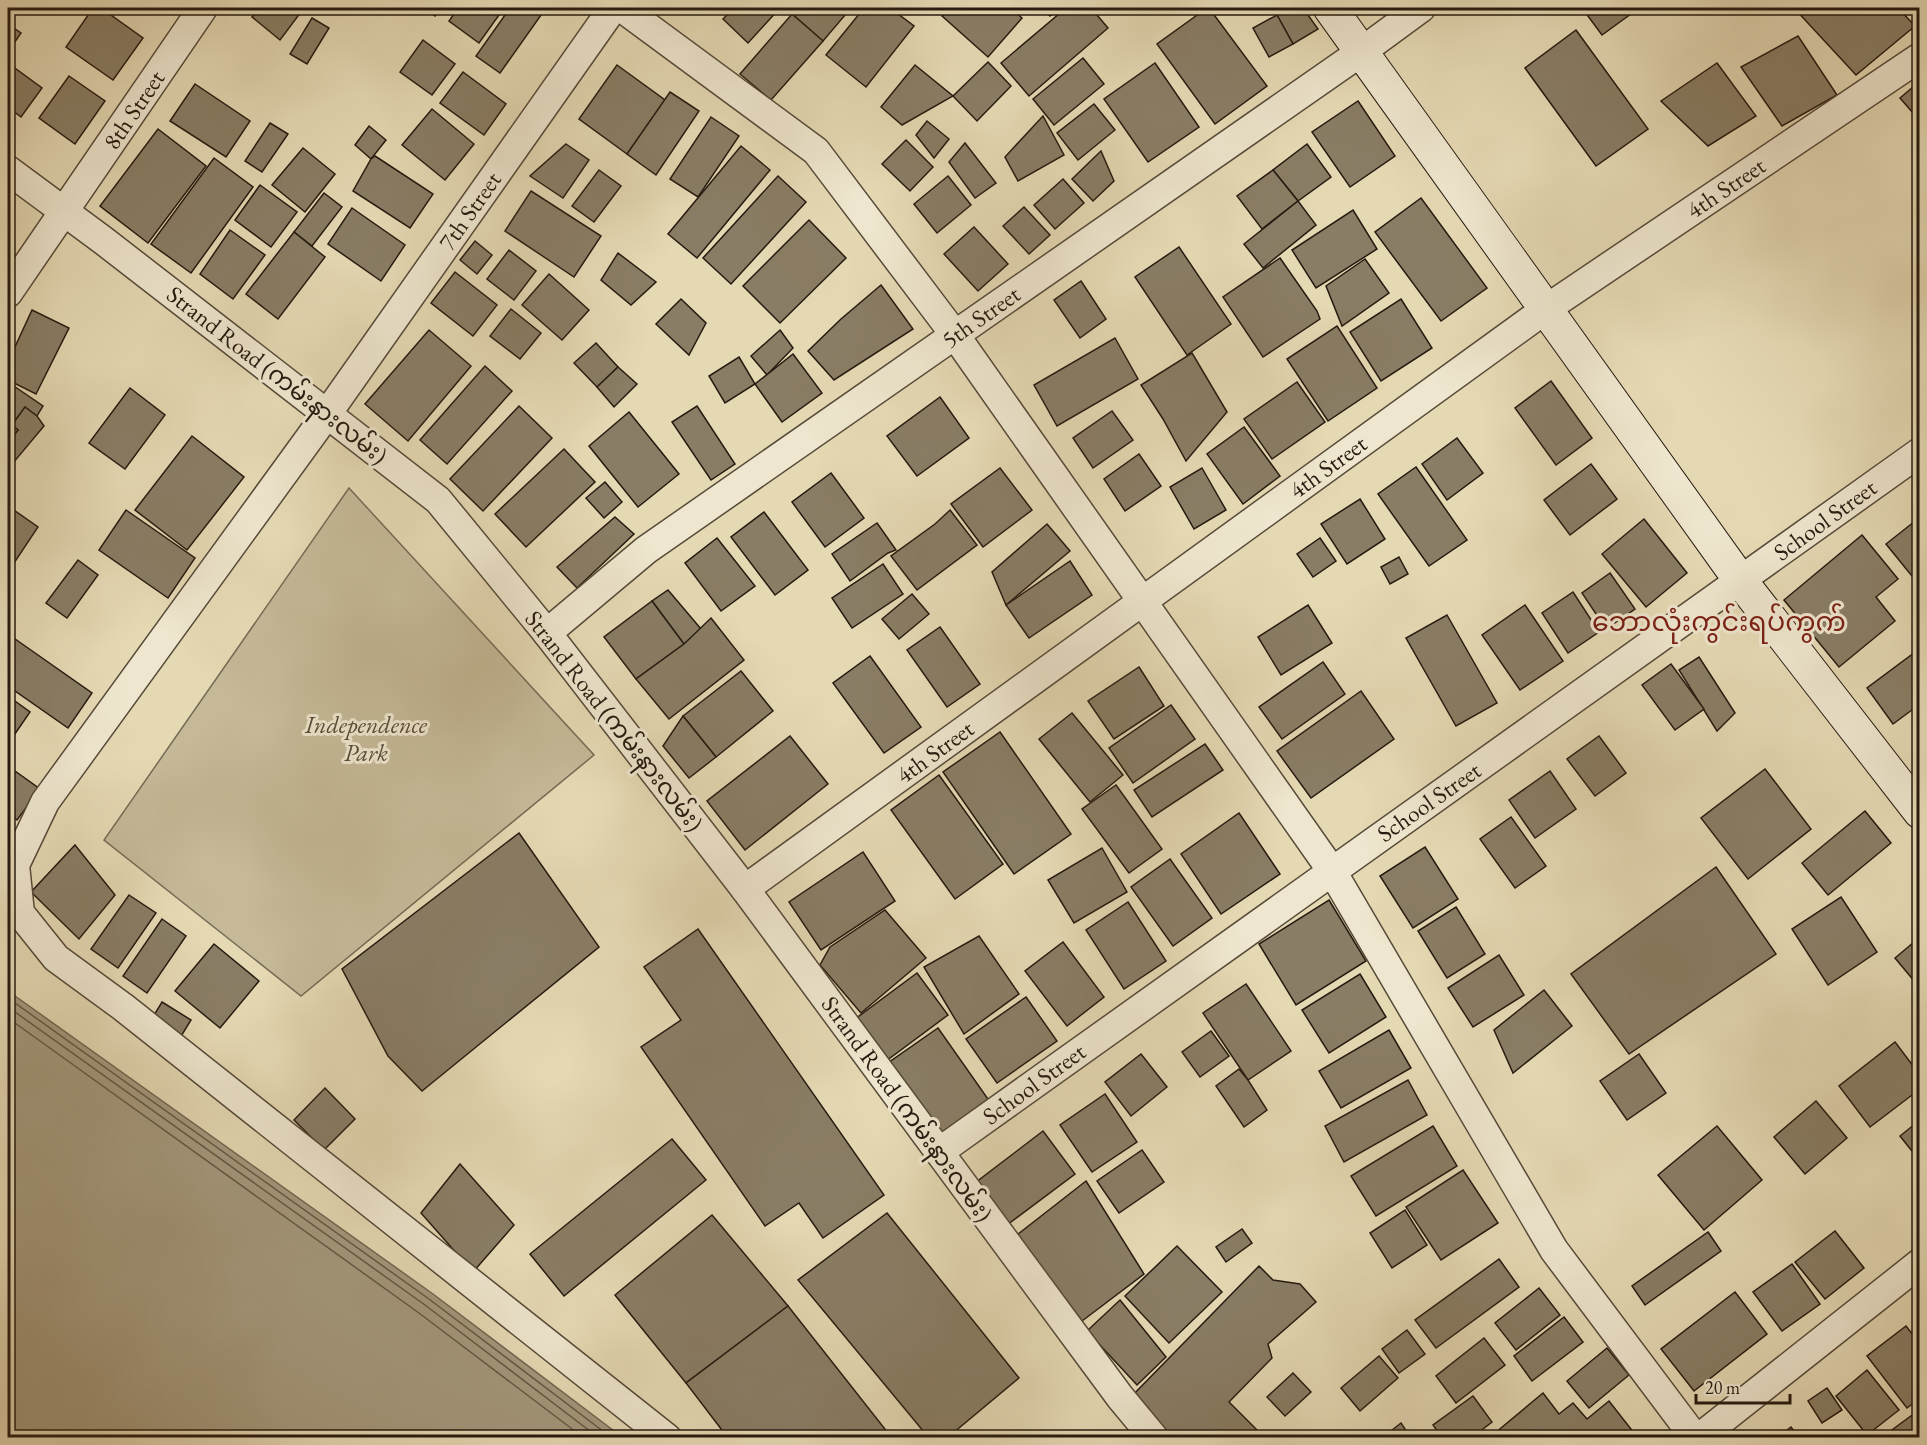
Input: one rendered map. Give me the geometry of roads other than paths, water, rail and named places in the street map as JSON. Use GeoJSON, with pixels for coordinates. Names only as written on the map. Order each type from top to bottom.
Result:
{"type":"FeatureCollection","features":[{"type":"Feature","properties":{"kind":"main road"},"geometry":{"type":"LineString","coordinates":[[1330,8],[1740,580],[1920,812]]}},
{"type":"Feature","properties":{"kind":"street","name":"8th Street"},"geometry":{"type":"LineString","coordinates":[[8,293],[203,8]]}},
{"type":"Feature","properties":{"kind":"street","name":"7th Street"},"geometry":{"type":"LineString","coordinates":[[613,8],[327,414],[45,802],[15,865],[20,913],[56,958],[123,1006],[667,1437]]}},
{"type":"Feature","properties":{"kind":"street"},"geometry":{"type":"LineString","coordinates":[[622,8],[816,151],[955,335],[1332,872],[1554,1250],[1697,1437],[1920,1263]]}},
{"type":"Feature","properties":{"kind":"street","name":"5th Street"},"geometry":{"type":"LineString","coordinates":[[547,633],[646,550],[1421,8]]}},
{"type":"Feature","properties":{"kind":"street","name":"4th Street"},"geometry":{"type":"LineString","coordinates":[[745,889],[1546,309],[1920,57]]}},
{"type":"Feature","properties":{"kind":"street","name":"Strand Road (ကမ်းနားလမ်း)"},"geometry":{"type":"LineString","coordinates":[[8,170],[438,500],[547,633],[745,889],[1120,1398],[1154,1437]]}},
{"type":"Feature","properties":{"kind":"street","name":"School Street"},"geometry":{"type":"LineString","coordinates":[[939,1152],[1920,452]]}},
{"type":"Feature","properties":{"kind":"water"},"geometry":{"type":"Polygon","coordinates":[[[8,991],[433,1294],[622,1437],[8,1437],[8,991]]]}},
{"type":"Feature","properties":{"kind":"district","name":"ဘောလုံးကွင်းရပ်ကွက်"},"geometry":{"type":"Point","coordinates":[1719,622]}},
{"type":"Feature","properties":{"kind":"park label","name":"Independence Park"},"geometry":{"type":"Point","coordinates":[366,739]}}]}
